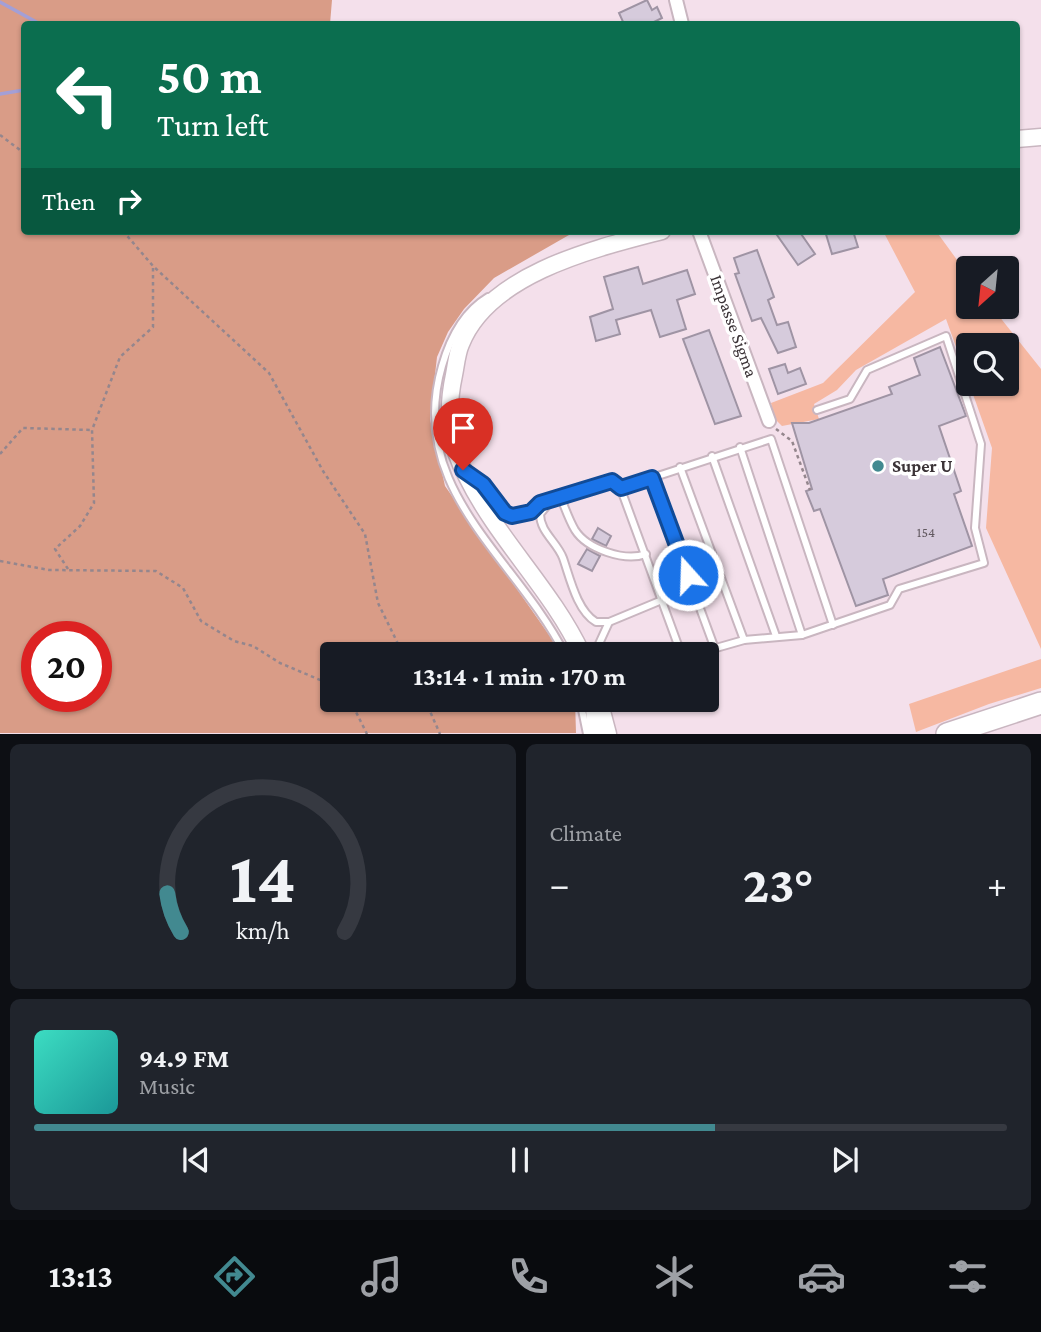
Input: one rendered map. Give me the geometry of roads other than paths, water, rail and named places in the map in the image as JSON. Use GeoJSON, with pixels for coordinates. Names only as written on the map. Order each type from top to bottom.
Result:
{"type":"FeatureCollection","features":[{"type":"Feature","properties":{"kind":"highway"},"geometry":{"type":"LineString","coordinates":[[947,733],[1041,703]]}},
{"type":"Feature","properties":{"kind":"main road"},"geometry":{"type":"LineString","coordinates":[[1020,139],[1041,137]]}},
{"type":"Feature","properties":{"kind":"main road"},"geometry":{"type":"LineString","coordinates":[[576,642],[567,624],[483,505],[463,470],[449,426],[450,393],[461,343],[484,310],[519,283],[575,254],[647,235]]}},
{"type":"Feature","properties":{"kind":"main road"},"geometry":{"type":"LineString","coordinates":[[595,733],[598,712]]}},
{"type":"Feature","properties":{"kind":"main road"},"geometry":{"type":"LineString","coordinates":[[602,712],[608,733]]}},
{"type":"Feature","properties":{"kind":"street"},"geometry":{"type":"LineString","coordinates":[[676,0],[681,21]]}},
{"type":"Feature","properties":{"kind":"street","name":"Impasse Sigma"},"geometry":{"type":"LineString","coordinates":[[700,235],[769,421]]}},
{"type":"Feature","properties":{"kind":"lane"},"geometry":{"type":"LineString","coordinates":[[519,283],[485,298],[463,319],[447,349],[436,387],[435,429],[451,489],[530,593],[558,642]]}},
{"type":"Feature","properties":{"kind":"lane"},"geometry":{"type":"LineString","coordinates":[[719,648],[744,640],[802,635],[890,605],[899,589],[984,563],[975,528],[981,444],[946,336],[867,370],[850,399],[817,410]]}},
{"type":"Feature","properties":{"kind":"lane"},"geometry":{"type":"LineString","coordinates":[[621,488],[712,456],[771,439],[833,625]]}},
{"type":"Feature","properties":{"kind":"lane"},"geometry":{"type":"LineString","coordinates":[[740,447],[802,635]]}},
{"type":"Feature","properties":{"kind":"lane"},"geometry":{"type":"LineString","coordinates":[[712,456],[776,636]]}},
{"type":"Feature","properties":{"kind":"lane"},"geometry":{"type":"LineString","coordinates":[[680,467],[744,640]]}},
{"type":"Feature","properties":{"kind":"lane"},"geometry":{"type":"LineString","coordinates":[[463,470],[483,484],[505,513],[512,516],[522,516],[540,503],[612,481],[621,488],[677,642]]}},
{"type":"Feature","properties":{"kind":"lane"},"geometry":{"type":"LineString","coordinates":[[652,478],[712,642]]}},
{"type":"Feature","properties":{"kind":"lane"},"geometry":{"type":"LineString","coordinates":[[561,498],[576,532],[582,537],[621,558],[646,554]]}},
{"type":"Feature","properties":{"kind":"lane"},"geometry":{"type":"LineString","coordinates":[[550,502],[540,514],[540,522],[562,556],[565,571],[590,618],[610,622],[662,600]]}},
{"type":"Feature","properties":{"kind":"lane"},"geometry":{"type":"LineString","coordinates":[[600,642],[610,622]]}},
{"type":"Feature","properties":{"kind":"lane"},"geometry":{"type":"LineString","coordinates":[[583,712],[587,733]]}},
{"type":"Feature","properties":{"kind":"waterway"},"geometry":{"type":"LineString","coordinates":[[0,2],[35,21]]}},
{"type":"Feature","properties":{"kind":"waterway"},"geometry":{"type":"LineString","coordinates":[[0,94],[21,90]]}},
{"type":"Feature","properties":{"kind":"place","name":"Super U"},"geometry":{"type":"Point","coordinates":[878,466]}}]}
